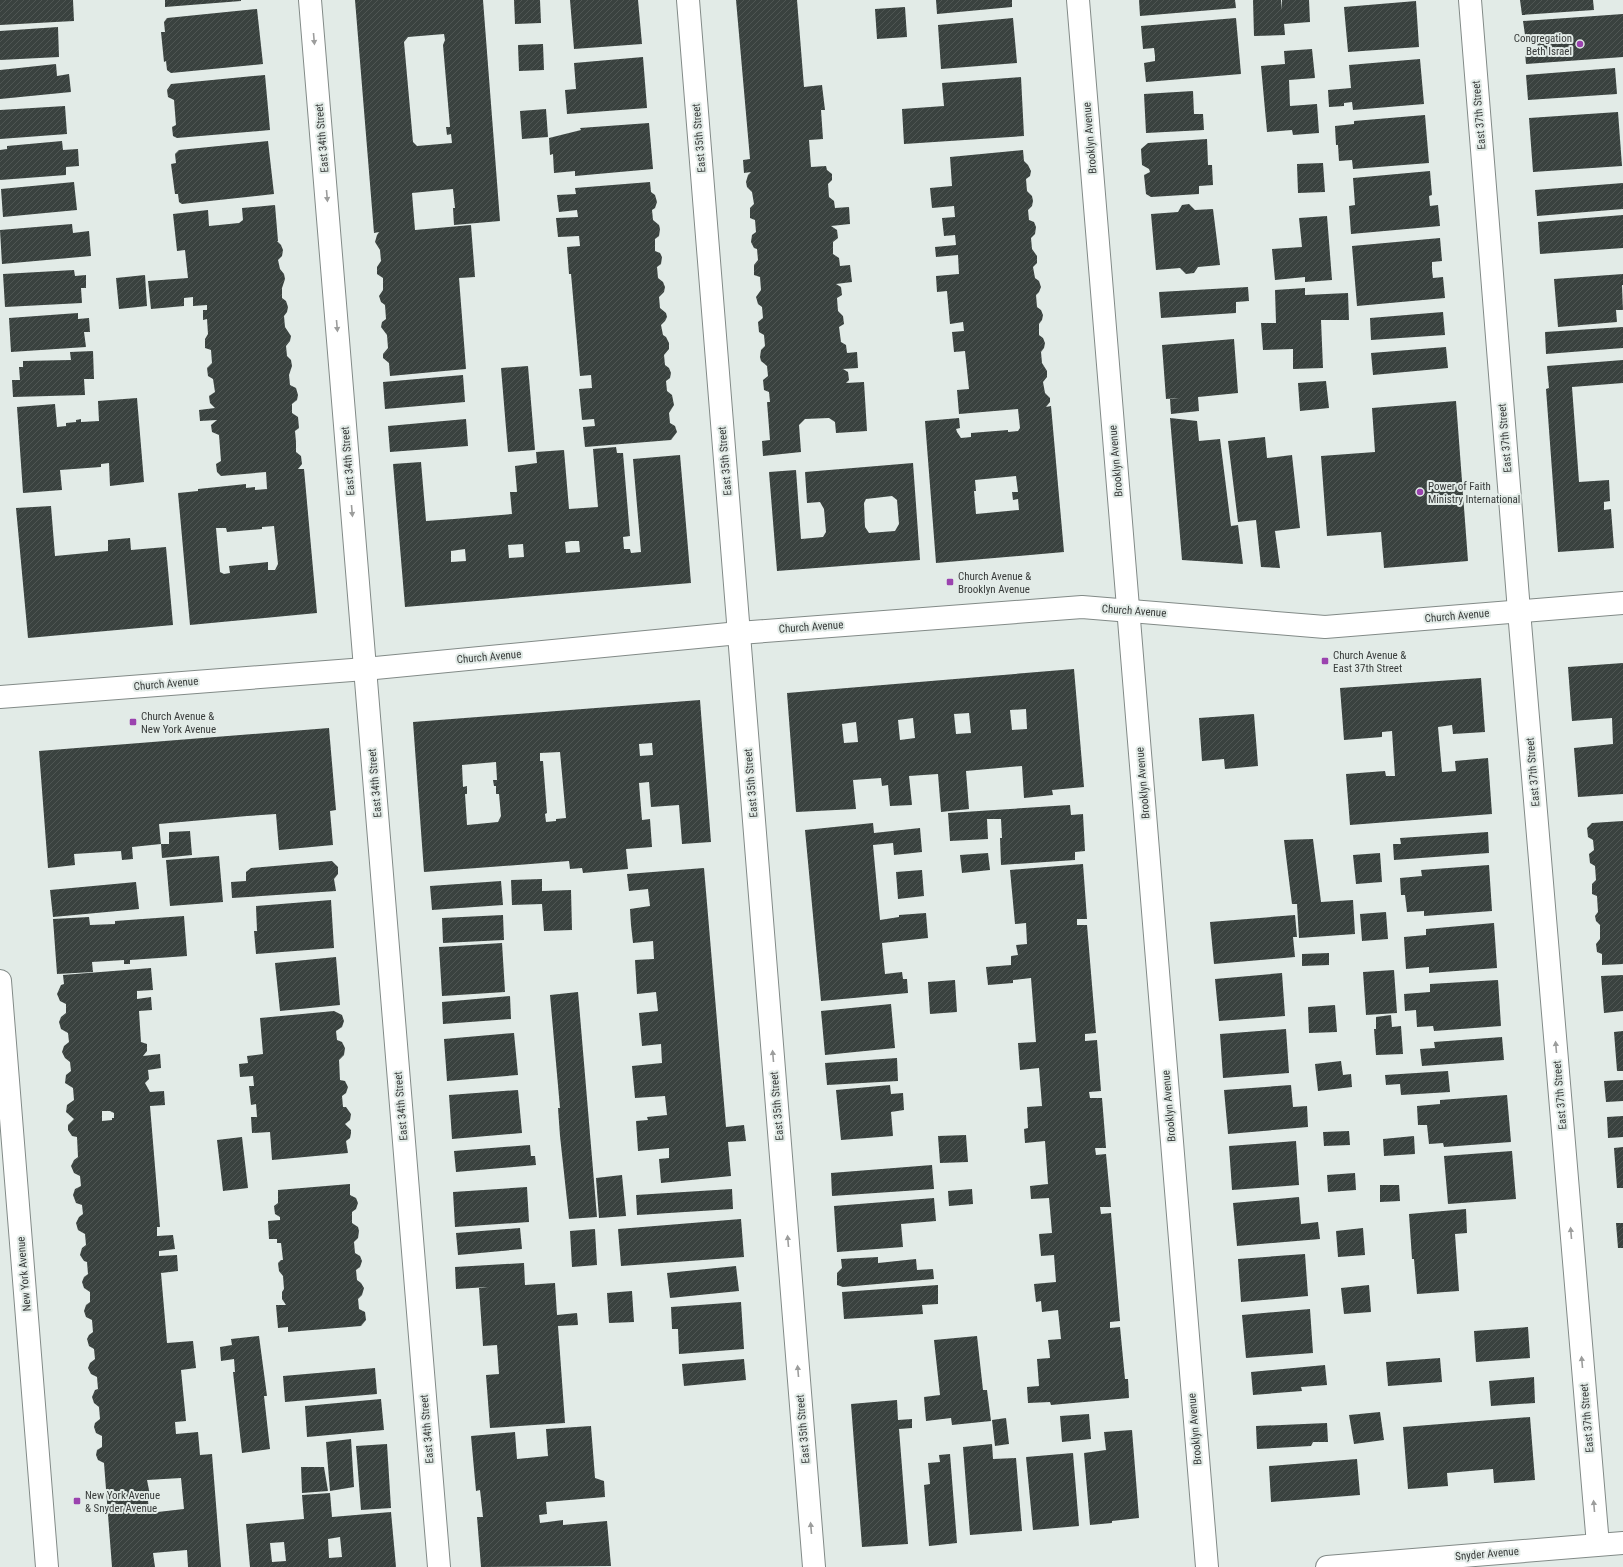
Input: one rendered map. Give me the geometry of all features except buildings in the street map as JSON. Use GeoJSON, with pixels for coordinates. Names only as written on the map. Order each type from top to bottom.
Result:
{"type":"FeatureCollection","features":[{"type":"Feature","properties":{"kind":"street","name":"East 34th Street"},"geometry":{"type":"LineString","coordinates":[[310,0],[439,1567]]}},
{"type":"Feature","properties":{"kind":"street","name":"East 35th Street"},"geometry":{"type":"LineString","coordinates":[[688,0],[814,1567]]}},
{"type":"Feature","properties":{"kind":"street","name":"Brooklyn Avenue"},"geometry":{"type":"LineString","coordinates":[[1078,0],[1207,1567]]}},
{"type":"Feature","properties":{"kind":"street","name":"East 37th Street"},"geometry":{"type":"LineString","coordinates":[[1470,0],[1519,611],[1598,1545]]}},
{"type":"Feature","properties":{"kind":"street","name":"Church Avenue"},"geometry":{"type":"LineString","coordinates":[[0,697],[365,669],[739,633],[1082,606],[1325,626],[1623,603]]}},
{"type":"Feature","properties":{"kind":"street","name":"New York Avenue"},"geometry":{"type":"LineString","coordinates":[[0,981],[47,1567]]}},
{"type":"Feature","properties":{"kind":"street","name":"Snyder Avenue"},"geometry":{"type":"LineString","coordinates":[[1327,1567],[1623,1543]]}},
{"type":"Feature","properties":{"kind":"place","name":"Congregation Beth Israel"},"geometry":{"type":"Point","coordinates":[1580,44]}},
{"type":"Feature","properties":{"kind":"place","name":"Power of Faith Ministry International"},"geometry":{"type":"Point","coordinates":[1420,492]}},
{"type":"Feature","properties":{"kind":"place","name":"Church Avenue & Brooklyn Avenue"},"geometry":{"type":"Point","coordinates":[950,582]}},
{"type":"Feature","properties":{"kind":"place","name":"Church Avenue & East 37th Street"},"geometry":{"type":"Point","coordinates":[1325,661]}},
{"type":"Feature","properties":{"kind":"place","name":"Church Avenue & New York Avenue"},"geometry":{"type":"Point","coordinates":[133,722]}},
{"type":"Feature","properties":{"kind":"place","name":"New York Avenue & Snyder Avenue"},"geometry":{"type":"Point","coordinates":[77,1501]}}]}
